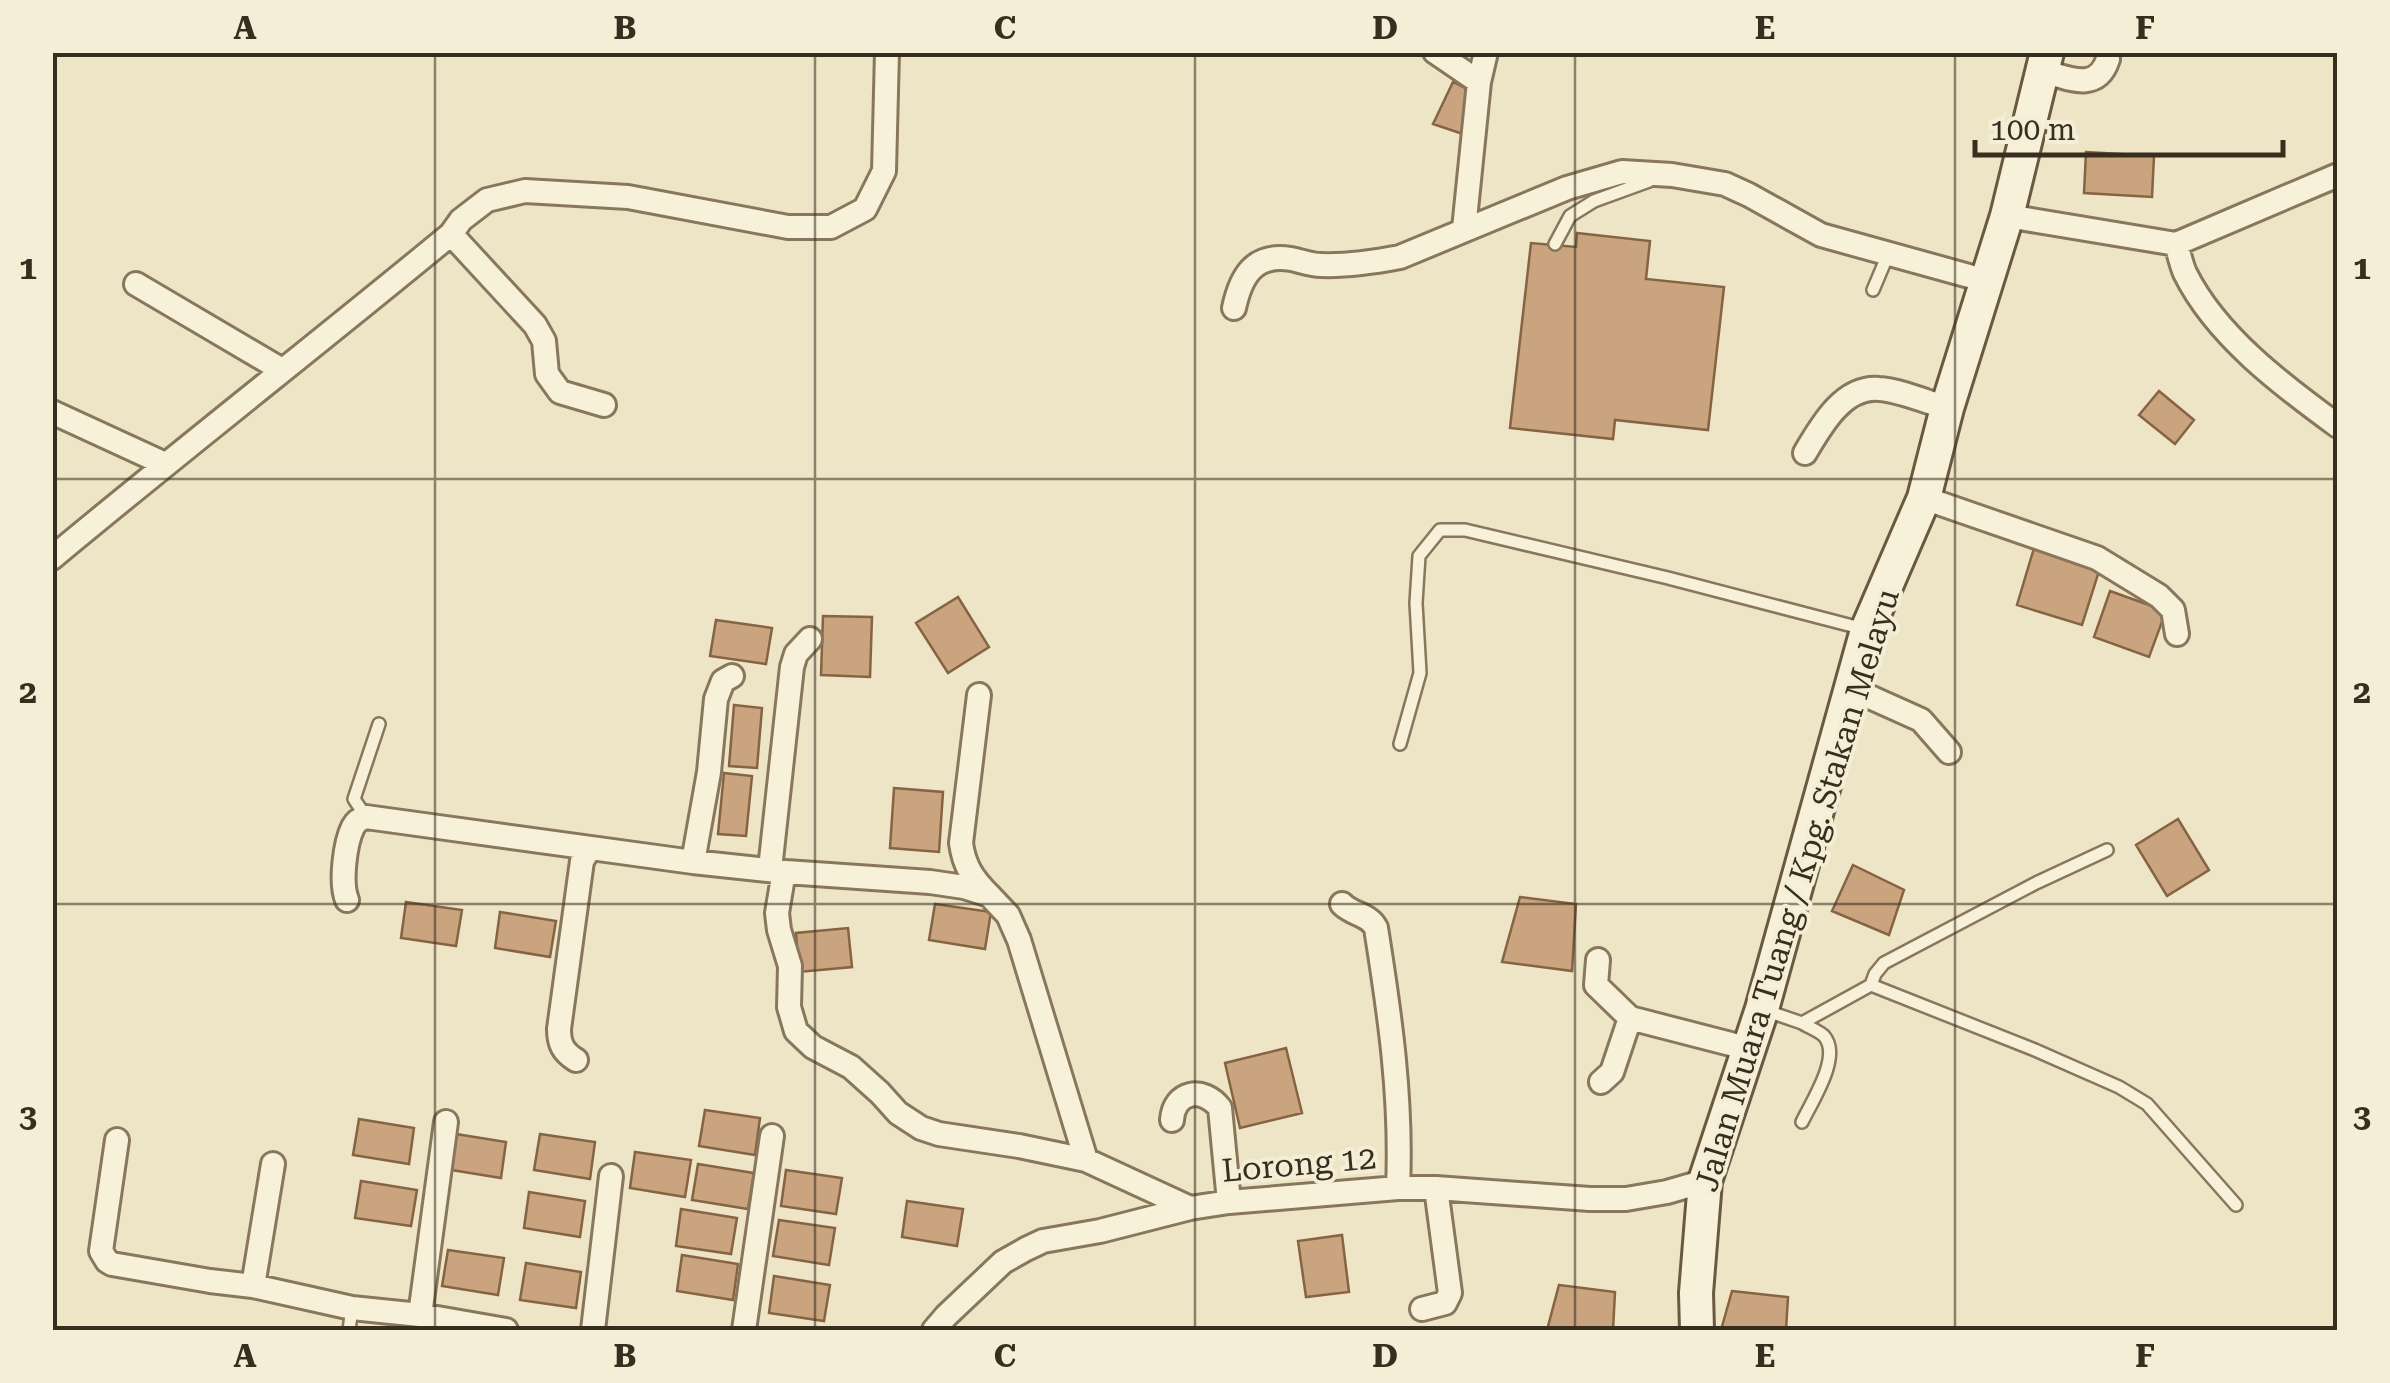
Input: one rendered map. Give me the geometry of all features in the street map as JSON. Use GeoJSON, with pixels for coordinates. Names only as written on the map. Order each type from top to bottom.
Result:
{"type":"FeatureCollection","features":[{"type":"Feature","properties":{"kind":"main road","name":"Jalan Muara Tuang / Kpg. Stakan Melayu"},"geometry":{"type":"LineString","coordinates":[[1696,1330],[1705,1181],[1762,1010],[1868,630],[1924,498],[1947,408],[2008,216],[2045,62]]}},
{"type":"Feature","properties":{"kind":"street"},"geometry":{"type":"LineString","coordinates":[[52,558],[488,200],[525,191],[628,197],[788,227],[831,227],[865,209],[884,171],[887,52]]}},
{"type":"Feature","properties":{"kind":"street"},"geometry":{"type":"LineString","coordinates":[[1435,52],[1480,82]]}},
{"type":"Feature","properties":{"kind":"street"},"geometry":{"type":"LineString","coordinates":[[1464,229],[1486,52]]}},
{"type":"Feature","properties":{"kind":"street"},"geometry":{"type":"LineString","coordinates":[[2045,62],[2076,80],[2088,80],[2098,77],[2108,59]]}},
{"type":"Feature","properties":{"kind":"street"},"geometry":{"type":"LineString","coordinates":[[1234,308],[1238,290],[1251,268],[1270,257],[1318,266],[1400,257],[1567,188],[1622,172],[1725,184],[1821,235],[1987,281]]}},
{"type":"Feature","properties":{"kind":"street"},"geometry":{"type":"LineString","coordinates":[[2008,216],[2176,244],[2338,175]]}},
{"type":"Feature","properties":{"kind":"street"},"geometry":{"type":"LineString","coordinates":[[451,234],[535,325],[544,341],[547,374],[560,392],[604,405]]}},
{"type":"Feature","properties":{"kind":"street"},"geometry":{"type":"LineString","coordinates":[[2176,244],[2184,272],[2222,327],[2288,390],[2338,426]]}},
{"type":"Feature","properties":{"kind":"street"},"geometry":{"type":"LineString","coordinates":[[136,284],[282,370]]}},
{"type":"Feature","properties":{"kind":"street"},"geometry":{"type":"LineString","coordinates":[[1804,452],[1841,403],[1861,390],[1880,389],[1947,408]]}},
{"type":"Feature","properties":{"kind":"street"},"geometry":{"type":"LineString","coordinates":[[52,412],[165,464]]}},
{"type":"Feature","properties":{"kind":"street"},"geometry":{"type":"LineString","coordinates":[[1924,498],[2097,558],[2158,596],[2173,610],[2176,634]]}},
{"type":"Feature","properties":{"kind":"street"},"geometry":{"type":"LineString","coordinates":[[810,639],[796,654],[792,667],[778,871],[782,882],[777,913],[790,966],[789,1007],[796,1032],[813,1047],[851,1067],[898,1113],[921,1128],[1086,1160],[1190,1208]]}},
{"type":"Feature","properties":{"kind":"street"},"geometry":{"type":"LineString","coordinates":[[693,862],[709,772],[716,699],[723,681],[732,676]]}},
{"type":"Feature","properties":{"kind":"street"},"geometry":{"type":"LineString","coordinates":[[1852,689],[1921,720],[1949,752]]}},
{"type":"Feature","properties":{"kind":"street"},"geometry":{"type":"LineString","coordinates":[[979,695],[961,843],[964,860],[974,879],[1008,915],[1019,940],[1086,1160]]}},
{"type":"Feature","properties":{"kind":"street"},"geometry":{"type":"LineString","coordinates":[[347,900],[342,878],[352,830],[356,822],[366,817],[693,862],[930,882],[989,895]]}},
{"type":"Feature","properties":{"kind":"street"},"geometry":{"type":"LineString","coordinates":[[576,1060],[562,1048],[559,1029],[582,861],[590,848]]}},
{"type":"Feature","properties":{"kind":"street"},"geometry":{"type":"LineString","coordinates":[[1342,904],[1368,918],[1376,928],[1396,1058],[1398,1188]]}},
{"type":"Feature","properties":{"kind":"street"},"geometry":{"type":"LineString","coordinates":[[1598,960],[1596,985],[1630,1018],[1750,1049]]}},
{"type":"Feature","properties":{"kind":"street"},"geometry":{"type":"LineString","coordinates":[[1601,1082],[1612,1072],[1630,1018]]}},
{"type":"Feature","properties":{"kind":"street"},"geometry":{"type":"LineString","coordinates":[[1172,1120],[1172,1109],[1188,1095],[1208,1097],[1220,1108],[1230,1202]]}},
{"type":"Feature","properties":{"kind":"street"},"geometry":{"type":"LineString","coordinates":[[420,1315],[446,1122]]}},
{"type":"Feature","properties":{"kind":"street"},"geometry":{"type":"LineString","coordinates":[[744,1330],[772,1136]]}},
{"type":"Feature","properties":{"kind":"street"},"geometry":{"type":"LineString","coordinates":[[117,1140],[101,1251],[107,1261],[118,1266],[253,1286],[350,1319],[420,1315],[506,1330]]}},
{"type":"Feature","properties":{"kind":"street"},"geometry":{"type":"LineString","coordinates":[[253,1286],[273,1164]]}},
{"type":"Feature","properties":{"kind":"street"},"geometry":{"type":"LineString","coordinates":[[593,1330],[611,1176]]}},
{"type":"Feature","properties":{"kind":"street","name":"Lorong 12"},"geometry":{"type":"LineString","coordinates":[[934,1330],[1003,1262],[1026,1249],[1043,1241],[1190,1208],[1398,1188],[1590,1200],[1667,1192],[1705,1181]]}},
{"type":"Feature","properties":{"kind":"street"},"geometry":{"type":"LineString","coordinates":[[1422,1309],[1445,1303],[1450,1293],[1436,1188]]}},
{"type":"Feature","properties":{"kind":"lane"},"geometry":{"type":"LineString","coordinates":[[1555,244],[1570,216],[1594,200],[1672,175]]}},
{"type":"Feature","properties":{"kind":"lane"},"geometry":{"type":"LineString","coordinates":[[1873,290],[1889,252]]}},
{"type":"Feature","properties":{"kind":"lane"},"geometry":{"type":"LineString","coordinates":[[1400,744],[1420,674],[1416,602],[1419,556],[1440,530],[1466,530],[1868,630]]}},
{"type":"Feature","properties":{"kind":"lane"},"geometry":{"type":"LineString","coordinates":[[366,817],[354,799],[379,724]]}},
{"type":"Feature","properties":{"kind":"lane"},"geometry":{"type":"LineString","coordinates":[[1802,1023],[1871,986],[1884,963],[2107,850]]}},
{"type":"Feature","properties":{"kind":"lane"},"geometry":{"type":"LineString","coordinates":[[1871,986],[2119,1087],[2147,1104],[2236,1205]]}},
{"type":"Feature","properties":{"kind":"lane"},"geometry":{"type":"LineString","coordinates":[[1762,1010],[1824,1035],[1831,1050],[1829,1065],[1802,1122]]}},
{"type":"Feature","properties":{"kind":"building"},"geometry":{"type":"Polygon","coordinates":[[[1453,82],[1473,92],[1466,135],[1433,124],[1453,82]]]}},
{"type":"Feature","properties":{"kind":"building"},"geometry":{"type":"Polygon","coordinates":[[[2086,152],[2154,156],[2152,197],[2084,193],[2086,152]]]}},
{"type":"Feature","properties":{"kind":"building"},"geometry":{"type":"Polygon","coordinates":[[[1577,233],[1650,241],[1646,279],[1724,287],[1708,430],[1615,420],[1613,439],[1510,428],[1531,243],[1576,247],[1577,233]]]}},
{"type":"Feature","properties":{"kind":"building"},"geometry":{"type":"Polygon","coordinates":[[[2159,391],[2194,420],[2175,444],[2139,415],[2159,391]]]}},
{"type":"Feature","properties":{"kind":"building"},"geometry":{"type":"Polygon","coordinates":[[[2034,548],[2100,568],[2082,625],[2017,605],[2034,548]]]}},
{"type":"Feature","properties":{"kind":"building"},"geometry":{"type":"Polygon","coordinates":[[[2110,591],[2166,611],[2149,657],[2094,637],[2110,591]]]}},
{"type":"Feature","properties":{"kind":"building"},"geometry":{"type":"Polygon","coordinates":[[[958,597],[989,647],[948,673],[916,623],[958,597]]]}},
{"type":"Feature","properties":{"kind":"building"},"geometry":{"type":"Polygon","coordinates":[[[823,616],[872,617],[870,677],[821,675],[823,616]]]}},
{"type":"Feature","properties":{"kind":"building"},"geometry":{"type":"Polygon","coordinates":[[[716,620],[772,628],[766,664],[710,656],[716,620]]]}},
{"type":"Feature","properties":{"kind":"building"},"geometry":{"type":"Polygon","coordinates":[[[734,705],[762,708],[757,768],[729,766],[734,705]]]}},
{"type":"Feature","properties":{"kind":"building"},"geometry":{"type":"Polygon","coordinates":[[[724,773],[752,776],[746,836],[718,834],[724,773]]]}},
{"type":"Feature","properties":{"kind":"building"},"geometry":{"type":"Polygon","coordinates":[[[894,788],[943,792],[939,852],[890,848],[894,788]]]}},
{"type":"Feature","properties":{"kind":"building"},"geometry":{"type":"Polygon","coordinates":[[[2178,819],[2209,870],[2167,896],[2136,845],[2178,819]]]}},
{"type":"Feature","properties":{"kind":"building"},"geometry":{"type":"Polygon","coordinates":[[[1853,865],[1904,890],[1889,935],[1832,911],[1853,865]]]}},
{"type":"Feature","properties":{"kind":"building"},"geometry":{"type":"Polygon","coordinates":[[[1520,897],[1576,904],[1572,971],[1502,962],[1520,897]]]}},
{"type":"Feature","properties":{"kind":"building"},"geometry":{"type":"Polygon","coordinates":[[[406,902],[462,910],[456,946],[401,938],[406,902]]]}},
{"type":"Feature","properties":{"kind":"building"},"geometry":{"type":"Polygon","coordinates":[[[935,904],[991,912],[985,949],[929,940],[935,904]]]}},
{"type":"Feature","properties":{"kind":"building"},"geometry":{"type":"Polygon","coordinates":[[[500,912],[556,921],[550,957],[495,948],[500,912]]]}},
{"type":"Feature","properties":{"kind":"building"},"geometry":{"type":"Polygon","coordinates":[[[848,928],[852,967],[799,972],[796,933],[848,928]]]}},
{"type":"Feature","properties":{"kind":"building"},"geometry":{"type":"Polygon","coordinates":[[[1286,1048],[1302,1113],[1240,1128],[1225,1063],[1286,1048]]]}},
{"type":"Feature","properties":{"kind":"building"},"geometry":{"type":"Polygon","coordinates":[[[705,1110],[760,1118],[755,1155],[699,1146],[705,1110]]]}},
{"type":"Feature","properties":{"kind":"building"},"geometry":{"type":"Polygon","coordinates":[[[359,1119],[414,1128],[409,1164],[353,1155],[359,1119]]]}},
{"type":"Feature","properties":{"kind":"building"},"geometry":{"type":"Polygon","coordinates":[[[450,1133],[506,1142],[501,1178],[445,1169],[450,1133]]]}},
{"type":"Feature","properties":{"kind":"building"},"geometry":{"type":"Polygon","coordinates":[[[540,1134],[595,1142],[590,1179],[534,1170],[540,1134]]]}},
{"type":"Feature","properties":{"kind":"building"},"geometry":{"type":"Polygon","coordinates":[[[635,1152],[691,1160],[685,1197],[630,1188],[635,1152]]]}},
{"type":"Feature","properties":{"kind":"building"},"geometry":{"type":"Polygon","coordinates":[[[698,1164],[754,1173],[748,1209],[692,1200],[698,1164]]]}},
{"type":"Feature","properties":{"kind":"building"},"geometry":{"type":"Polygon","coordinates":[[[786,1170],[842,1178],[836,1214],[781,1206],[786,1170]]]}},
{"type":"Feature","properties":{"kind":"building"},"geometry":{"type":"Polygon","coordinates":[[[361,1181],[417,1190],[411,1226],[355,1218],[361,1181]]]}},
{"type":"Feature","properties":{"kind":"building"},"geometry":{"type":"Polygon","coordinates":[[[529,1192],[585,1201],[580,1237],[524,1228],[529,1192]]]}},
{"type":"Feature","properties":{"kind":"building"},"geometry":{"type":"Polygon","coordinates":[[[907,1201],[963,1209],[957,1246],[902,1237],[907,1201]]]}},
{"type":"Feature","properties":{"kind":"building"},"geometry":{"type":"Polygon","coordinates":[[[681,1209],[737,1218],[731,1254],[676,1246],[681,1209]]]}},
{"type":"Feature","properties":{"kind":"building"},"geometry":{"type":"Polygon","coordinates":[[[779,1220],[835,1228],[829,1265],[773,1256],[779,1220]]]}},
{"type":"Feature","properties":{"kind":"building"},"geometry":{"type":"Polygon","coordinates":[[[1342,1235],[1349,1292],[1306,1297],[1298,1241],[1342,1235]]]}},
{"type":"Feature","properties":{"kind":"building"},"geometry":{"type":"Polygon","coordinates":[[[448,1250],[504,1258],[498,1295],[442,1286],[448,1250]]]}},
{"type":"Feature","properties":{"kind":"building"},"geometry":{"type":"Polygon","coordinates":[[[682,1255],[738,1264],[733,1300],[677,1291],[682,1255]]]}},
{"type":"Feature","properties":{"kind":"building"},"geometry":{"type":"Polygon","coordinates":[[[526,1263],[581,1272],[576,1308],[520,1300],[526,1263]]]}},
{"type":"Feature","properties":{"kind":"building"},"geometry":{"type":"Polygon","coordinates":[[[774,1276],[830,1285],[824,1321],[769,1313],[774,1276]]]}},
{"type":"Feature","properties":{"kind":"building"},"geometry":{"type":"Polygon","coordinates":[[[1559,1285],[1615,1292],[1613,1330],[1547,1330],[1559,1285]]]}},
{"type":"Feature","properties":{"kind":"building"},"geometry":{"type":"Polygon","coordinates":[[[1732,1291],[1788,1297],[1786,1330],[1721,1330],[1732,1291]]]}}]}
